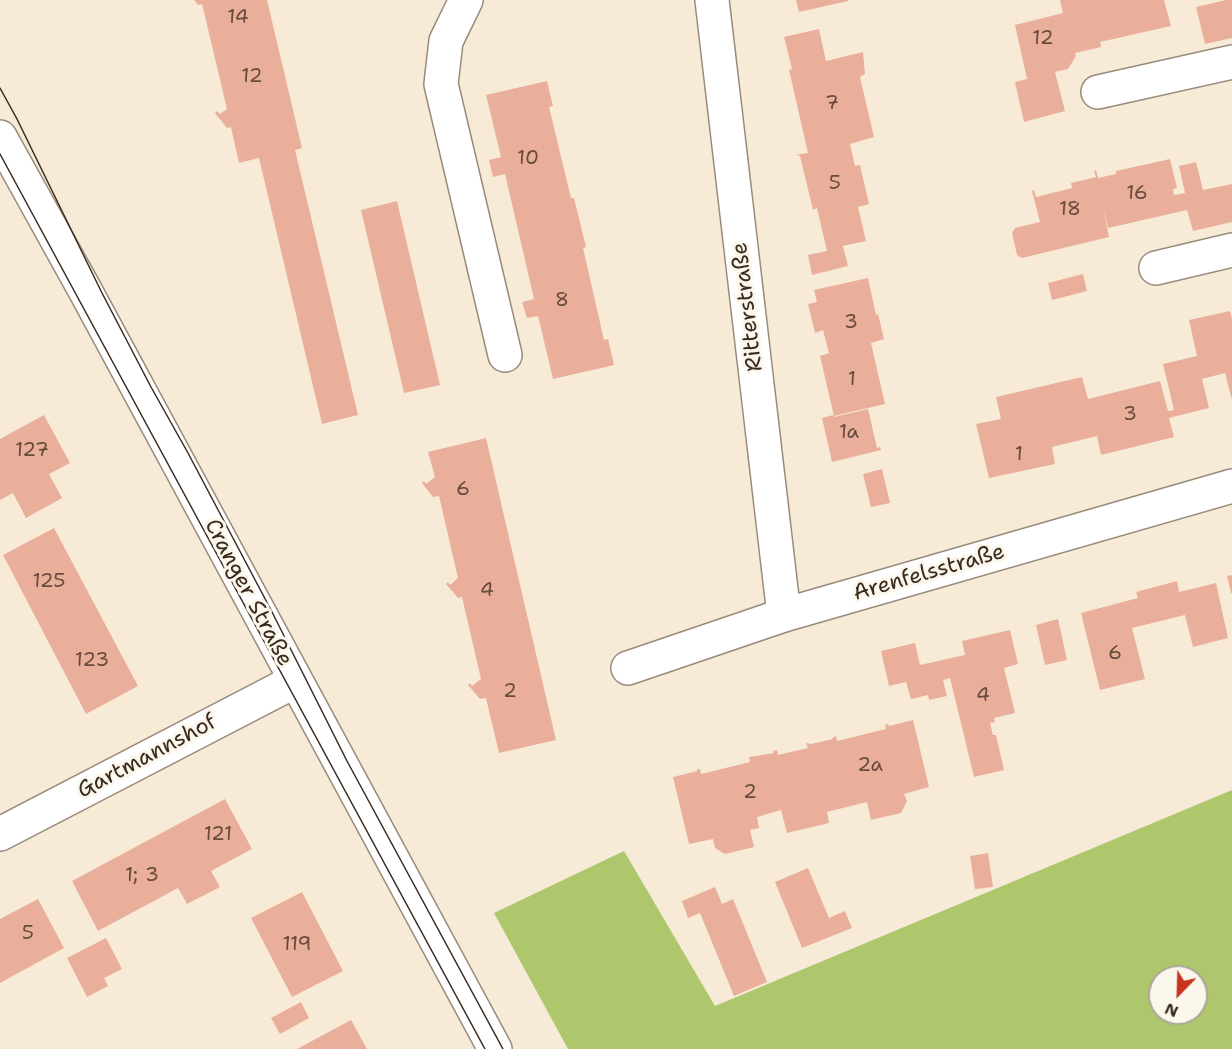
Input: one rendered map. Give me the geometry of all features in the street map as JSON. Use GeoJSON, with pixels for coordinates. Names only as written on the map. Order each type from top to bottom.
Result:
{"type":"FeatureCollection","features":[{"type":"Feature","properties":{"kind":"street"},"geometry":{"type":"LineString","coordinates":[[466,0],[446,41],[441,84],[505,355]]}},
{"type":"Feature","properties":{"kind":"street","name":"Ritterstraße"},"geometry":{"type":"LineString","coordinates":[[712,0],[783,615]]}},
{"type":"Feature","properties":{"kind":"street"},"geometry":{"type":"LineString","coordinates":[[1098,92],[1232,62]]}},
{"type":"Feature","properties":{"kind":"street","name":"Cranger Straße"},"geometry":{"type":"LineString","coordinates":[[0,137],[495,1049]]}},
{"type":"Feature","properties":{"kind":"street"},"geometry":{"type":"LineString","coordinates":[[1156,268],[1232,250]]}},
{"type":"Feature","properties":{"kind":"street","name":"Arenfelsstraße"},"geometry":{"type":"LineString","coordinates":[[628,668],[783,615],[1232,486]]}},
{"type":"Feature","properties":{"kind":"street","name":"Gartmannshof"},"geometry":{"type":"LineString","coordinates":[[0,834],[295,681]]}},
{"type":"Feature","properties":{"kind":"green space"},"geometry":{"type":"Polygon","coordinates":[[[1232,790],[1232,1049],[568,1049],[494,913],[624,851],[715,1006],[1232,790]]]}},
{"type":"Feature","properties":{"kind":"building"},"geometry":{"type":"Polygon","coordinates":[[[194,0],[267,0],[302,148],[295,150],[358,415],[322,424],[259,158],[239,163],[231,127],[227,128],[215,113],[217,111],[220,114],[227,109],[202,4],[198,5],[194,0]]]}},
{"type":"Feature","properties":{"kind":"building"},"geometry":{"type":"Polygon","coordinates":[[[796,0],[848,0],[848,1],[799,12],[796,0]]]}},
{"type":"Feature","properties":{"kind":"building"},"geometry":{"type":"Polygon","coordinates":[[[1060,0],[1164,0],[1171,26],[1100,42],[1101,47],[1075,53],[1076,56],[1068,69],[1055,72],[1065,111],[1024,122],[1015,82],[1027,79],[1015,25],[1063,13],[1060,0]]]}},
{"type":"Feature","properties":{"kind":"building"},"geometry":{"type":"Polygon","coordinates":[[[1232,0],[1232,38],[1205,44],[1196,7],[1232,0]]]}},
{"type":"Feature","properties":{"kind":"building"},"geometry":{"type":"Polygon","coordinates":[[[819,29],[826,61],[863,52],[865,74],[860,77],[874,137],[850,144],[855,166],[860,165],[869,204],[858,207],[866,241],[843,246],[848,266],[812,275],[808,255],[827,251],[817,208],[813,210],[800,156],[796,155],[808,153],[784,37],[819,29]]]}},
{"type":"Feature","properties":{"kind":"building"},"geometry":{"type":"Polygon","coordinates":[[[547,81],[553,106],[549,107],[571,198],[574,198],[586,247],[583,248],[604,340],[608,339],[614,365],[553,379],[538,316],[527,318],[522,302],[534,299],[505,174],[493,177],[489,160],[501,157],[486,95],[547,81]]]}},
{"type":"Feature","properties":{"kind":"building"},"geometry":{"type":"Polygon","coordinates":[[[1170,159],[1177,188],[1173,189],[1174,195],[1185,193],[1179,166],[1196,162],[1203,190],[1232,184],[1232,222],[1193,231],[1187,210],[1108,228],[1103,208],[1109,237],[1022,258],[1017,255],[1012,233],[1015,228],[1040,222],[1032,191],[1034,190],[1036,197],[1072,188],[1071,183],[1096,177],[1094,171],[1096,170],[1098,178],[1116,174],[1116,171],[1170,159]]]}},
{"type":"Feature","properties":{"kind":"building"},"geometry":{"type":"Polygon","coordinates":[[[397,201],[440,385],[404,393],[361,210],[397,201]]]}},
{"type":"Feature","properties":{"kind":"building"},"geometry":{"type":"Polygon","coordinates":[[[1083,274],[1087,291],[1052,300],[1048,283],[1083,274]]]}},
{"type":"Feature","properties":{"kind":"building"},"geometry":{"type":"Polygon","coordinates":[[[868,278],[884,339],[871,343],[885,404],[834,416],[820,356],[829,353],[823,330],[815,333],[808,304],[817,302],[814,290],[868,278]]]}},
{"type":"Feature","properties":{"kind":"building"},"geometry":{"type":"Polygon","coordinates":[[[1230,311],[1232,319],[1232,400],[1225,373],[1202,379],[1209,408],[1169,418],[1174,437],[1101,455],[1097,436],[1052,447],[1055,464],[989,478],[976,424],[1001,419],[996,397],[1082,377],[1088,399],[1160,381],[1168,411],[1174,410],[1163,364],[1197,356],[1189,320],[1230,311]]]}},
{"type":"Feature","properties":{"kind":"building"},"geometry":{"type":"Polygon","coordinates":[[[868,409],[877,448],[880,447],[881,450],[832,462],[822,418],[868,409]]]}},
{"type":"Feature","properties":{"kind":"building"},"geometry":{"type":"Polygon","coordinates":[[[44,415],[70,463],[49,474],[62,498],[26,518],[13,493],[0,500],[0,439],[44,415]]]}},
{"type":"Feature","properties":{"kind":"building"},"geometry":{"type":"Polygon","coordinates":[[[486,438],[556,740],[499,753],[486,698],[480,699],[468,685],[470,683],[472,686],[481,679],[462,597],[458,598],[446,584],[448,582],[450,585],[458,578],[439,496],[433,497],[422,483],[424,481],[426,484],[435,477],[428,452],[486,438]]]}},
{"type":"Feature","properties":{"kind":"building"},"geometry":{"type":"Polygon","coordinates":[[[882,469],[890,503],[871,507],[863,474],[882,469]]]}},
{"type":"Feature","properties":{"kind":"building"},"geometry":{"type":"Polygon","coordinates":[[[54,528],[138,686],[86,714],[3,555],[54,528]]]}},
{"type":"Feature","properties":{"kind":"building"},"geometry":{"type":"Polygon","coordinates":[[[1232,575],[1232,593],[1231,593],[1227,576],[1232,575]]]}},
{"type":"Feature","properties":{"kind":"building"},"geometry":{"type":"Polygon","coordinates":[[[1177,581],[1179,592],[1216,583],[1228,638],[1193,647],[1185,615],[1132,628],[1145,679],[1100,690],[1081,613],[1138,598],[1136,592],[1177,581]]]}},
{"type":"Feature","properties":{"kind":"building"},"geometry":{"type":"Polygon","coordinates":[[[1058,619],[1067,660],[1045,665],[1036,625],[1058,619]]]}},
{"type":"Feature","properties":{"kind":"building"},"geometry":{"type":"Polygon","coordinates":[[[1010,630],[1018,664],[1004,668],[1015,713],[994,718],[995,722],[990,723],[993,735],[996,735],[1004,770],[974,777],[950,678],[943,680],[947,696],[929,700],[928,695],[911,699],[906,682],[889,686],[881,651],[915,643],[920,665],[965,655],[962,641],[1010,630]]]}},
{"type":"Feature","properties":{"kind":"building"},"geometry":{"type":"Polygon","coordinates":[[[913,720],[929,787],[904,794],[907,801],[901,813],[871,820],[867,802],[827,812],[829,823],[787,833],[781,810],[757,817],[759,828],[750,830],[754,847],[725,854],[715,848],[713,839],[689,844],[673,777],[697,771],[697,769],[700,769],[701,774],[750,762],[749,757],[774,753],[773,751],[777,750],[778,755],[808,748],[806,743],[833,739],[836,736],[837,741],[886,729],[885,725],[888,724],[889,726],[913,720]]]}},
{"type":"Feature","properties":{"kind":"building"},"geometry":{"type":"Polygon","coordinates":[[[225,799],[252,849],[211,871],[220,887],[187,904],[178,888],[98,931],[72,881],[225,799]]]}},
{"type":"Feature","properties":{"kind":"building"},"geometry":{"type":"Polygon","coordinates":[[[988,853],[993,887],[975,889],[970,856],[988,853]]]}},
{"type":"Feature","properties":{"kind":"building"},"geometry":{"type":"Polygon","coordinates":[[[808,868],[829,918],[845,911],[852,928],[802,948],[775,882],[808,868]]]}},
{"type":"Feature","properties":{"kind":"building"},"geometry":{"type":"Polygon","coordinates":[[[715,887],[722,904],[733,899],[767,982],[734,996],[700,913],[688,918],[682,901],[715,887]]]}},
{"type":"Feature","properties":{"kind":"building"},"geometry":{"type":"Polygon","coordinates":[[[302,892],[343,971],[292,997],[251,918],[302,892]]]}},
{"type":"Feature","properties":{"kind":"building"},"geometry":{"type":"Polygon","coordinates":[[[38,899],[64,948],[0,983],[0,919],[38,899]]]}},
{"type":"Feature","properties":{"kind":"building"},"geometry":{"type":"Polygon","coordinates":[[[106,938],[122,969],[104,978],[108,986],[87,997],[67,958],[106,938]]]}},
{"type":"Feature","properties":{"kind":"building"},"geometry":{"type":"Polygon","coordinates":[[[301,1002],[309,1018],[280,1034],[271,1018],[301,1002]]]}},
{"type":"Feature","properties":{"kind":"building"},"geometry":{"type":"Polygon","coordinates":[[[351,1020],[367,1049],[297,1049],[351,1020]]]}},
{"type":"Feature","properties":{"kind":"tram line"},"geometry":{"type":"LineString","coordinates":[[0,88],[151,387],[271,610],[347,761],[503,1049]]}},
{"type":"Feature","properties":{"kind":"tram line"},"geometry":{"type":"LineString","coordinates":[[0,154],[485,1049]]}}]}
